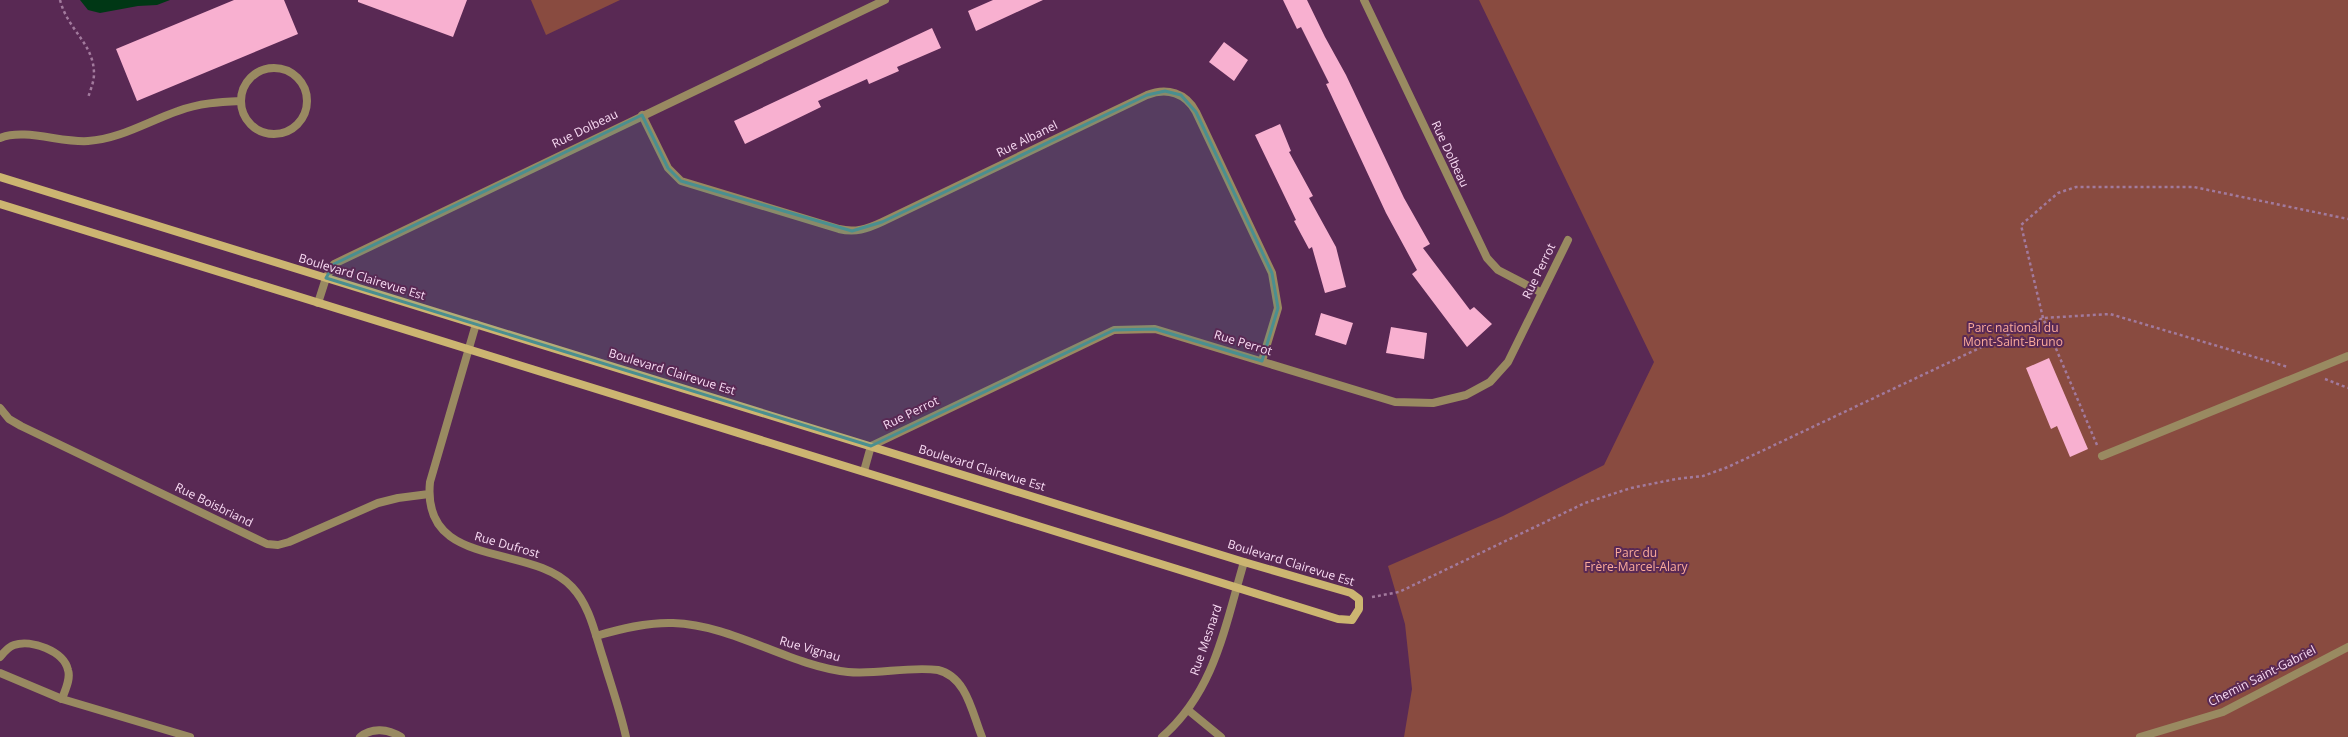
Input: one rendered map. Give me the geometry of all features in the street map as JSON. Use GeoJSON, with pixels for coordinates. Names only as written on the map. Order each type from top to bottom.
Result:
{"type":"FeatureCollection","features":[{"type":"Feature","properties":{"kind":"street","name":"Rue Dolbeau"},"geometry":{"type":"LineString","coordinates":[[318,303],[326,278],[334,264],[642,115],[885,0]]}},
{"type":"Feature","properties":{"kind":"street","name":"Rue Dolbeau"},"geometry":{"type":"LineString","coordinates":[[1364,0],[1487,258],[1498,270],[1542,293]]}},
{"type":"Feature","properties":{"kind":"street"},"geometry":{"type":"LineString","coordinates":[[273,68],[292,73],[305,88],[307,108],[296,126],[277,134],[266,133],[256,128],[249,121],[243,112],[241,101],[247,82],[263,70],[273,68]]}},
{"type":"Feature","properties":{"kind":"street","name":"Rue Albanel"},"geometry":{"type":"LineString","coordinates":[[642,115],[668,168],[681,181],[839,229],[852,231],[866,229],[882,222],[1148,95],[1159,91],[1176,93],[1190,102],[1196,112],[1272,273],[1278,308],[1262,361]]}},
{"type":"Feature","properties":{"kind":"street"},"geometry":{"type":"LineString","coordinates":[[0,138],[9,135],[88,141],[103,139],[180,110],[211,102],[241,101]]}},
{"type":"Feature","properties":{"kind":"street","name":"Boulevard Clairevue Est"},"geometry":{"type":"LineString","coordinates":[[0,177],[1244,562],[1351,593],[1359,599],[1357,614],[1352,620],[1346,621],[0,204]]}},
{"type":"Feature","properties":{"kind":"street","name":"Rue Perrot"},"geometry":{"type":"LineString","coordinates":[[871,446],[1114,330],[1155,329],[1395,402],[1433,403],[1466,395],[1490,382],[1508,362],[1568,240]]}},
{"type":"Feature","properties":{"kind":"street","name":"Rue Dufrost"},"geometry":{"type":"LineString","coordinates":[[476,324],[431,475],[429,494],[435,518],[444,530],[455,540],[484,553],[540,567],[564,580],[582,599],[596,636],[626,737]]}},
{"type":"Feature","properties":{"kind":"street"},"geometry":{"type":"LineString","coordinates":[[2102,456],[2348,356]]}},
{"type":"Feature","properties":{"kind":"street","name":"Rue Boisbriand"},"geometry":{"type":"LineString","coordinates":[[0,408],[9,419],[21,426],[267,544],[278,545],[289,542],[388,500],[429,494]]}},
{"type":"Feature","properties":{"kind":"street"},"geometry":{"type":"LineString","coordinates":[[864,471],[871,446]]}},
{"type":"Feature","properties":{"kind":"street","name":"Rue Mesnard"},"geometry":{"type":"LineString","coordinates":[[1162,737],[1188,710],[1209,674],[1244,562]]}},
{"type":"Feature","properties":{"kind":"street","name":"Rue Vignau"},"geometry":{"type":"LineString","coordinates":[[596,636],[619,630],[673,623],[719,632],[814,665],[849,672],[938,670],[949,674],[961,685],[982,737]]}},
{"type":"Feature","properties":{"kind":"street"},"geometry":{"type":"LineString","coordinates":[[0,657],[10,647],[24,643],[43,648],[59,656],[67,665],[69,674],[62,699]]}},
{"type":"Feature","properties":{"kind":"street","name":"Chemin Saint-Gabriel"},"geometry":{"type":"LineString","coordinates":[[2140,737],[2223,712],[2348,647]]}},
{"type":"Feature","properties":{"kind":"street"},"geometry":{"type":"LineString","coordinates":[[0,673],[62,699],[190,737]]}},
{"type":"Feature","properties":{"kind":"street"},"geometry":{"type":"LineString","coordinates":[[1188,710],[1221,737]]}},
{"type":"Feature","properties":{"kind":"street"},"geometry":{"type":"LineString","coordinates":[[360,737],[367,732],[377,730],[401,737]]}},
{"type":"Feature","properties":{"kind":"path"},"geometry":{"type":"LineString","coordinates":[[60,0],[63,12],[71,28],[90,51],[94,76],[88,98]]}},
{"type":"Feature","properties":{"kind":"path"},"geometry":{"type":"LineString","coordinates":[[2102,456],[2043,318],[2021,225],[2058,193],[2076,188],[2194,187],[2348,219]]}},
{"type":"Feature","properties":{"kind":"path"},"geometry":{"type":"LineString","coordinates":[[1359,599],[1400,592],[1585,503],[1631,488],[1676,479],[1703,476],[1728,467],[2043,318],[2110,314],[2307,373],[2348,388]]}},
{"type":"Feature","properties":{"kind":"highlighted area"},"geometry":{"type":"Polygon","coordinates":[[[1165,91],[1181,95],[1196,112],[1272,273],[1278,308],[1262,361],[1155,329],[1114,330],[871,446],[326,278],[334,264],[642,115],[668,168],[681,181],[852,231],[882,222],[1147,95],[1165,91]]]}},
{"type":"Feature","properties":{"kind":"green space"},"geometry":{"type":"Polygon","coordinates":[[[531,0],[620,0],[546,35],[531,0]]]}},
{"type":"Feature","properties":{"kind":"green space","name":"Parc national du Mont-Saint-Bruno"},"geometry":{"type":"Polygon","coordinates":[[[1479,0],[2348,0],[2348,737],[1404,737],[1412,689],[1405,624],[1388,566],[1503,516],[1604,465],[1654,362],[1479,0]]]}},
{"type":"Feature","properties":{"kind":"shaded area"},"geometry":{"type":"Polygon","coordinates":[[[80,0],[170,0],[157,5],[138,6],[100,13],[88,10],[80,0]]]}},
{"type":"Feature","properties":{"kind":"building"},"geometry":{"type":"Polygon","coordinates":[[[234,0],[284,0],[298,34],[137,101],[116,49],[234,0]]]}},
{"type":"Feature","properties":{"kind":"building"},"geometry":{"type":"Polygon","coordinates":[[[358,0],[467,0],[453,37],[358,2],[358,0]]]}},
{"type":"Feature","properties":{"kind":"building"},"geometry":{"type":"Polygon","coordinates":[[[993,0],[1043,0],[976,31],[968,11],[993,0]]]}},
{"type":"Feature","properties":{"kind":"building"},"geometry":{"type":"Polygon","coordinates":[[[1283,0],[1307,0],[1346,75],[1404,198],[1430,244],[1423,248],[1470,310],[1474,307],[1492,324],[1467,347],[1412,274],[1417,270],[1386,213],[1326,84],[1329,83],[1301,27],[1297,29],[1283,0]]]}},
{"type":"Feature","properties":{"kind":"building"},"geometry":{"type":"Polygon","coordinates":[[[932,28],[941,48],[897,67],[899,71],[869,84],[867,79],[818,101],[821,107],[745,144],[734,121],[932,28]]]}},
{"type":"Feature","properties":{"kind":"building"},"geometry":{"type":"Polygon","coordinates":[[[1224,42],[1248,60],[1234,81],[1209,62],[1224,42]]]}},
{"type":"Feature","properties":{"kind":"building"},"geometry":{"type":"Polygon","coordinates":[[[1280,124],[1291,151],[1289,152],[1313,196],[1309,198],[1336,247],[1346,287],[1325,293],[1312,247],[1309,249],[1294,221],[1296,220],[1255,135],[1280,124]]]}},
{"type":"Feature","properties":{"kind":"building"},"geometry":{"type":"Polygon","coordinates":[[[1321,313],[1353,323],[1346,345],[1315,335],[1321,313]]]}},
{"type":"Feature","properties":{"kind":"building"},"geometry":{"type":"Polygon","coordinates":[[[1391,327],[1427,333],[1424,359],[1386,353],[1391,327]]]}},
{"type":"Feature","properties":{"kind":"building"},"geometry":{"type":"Polygon","coordinates":[[[2049,358],[2088,449],[2070,457],[2057,426],[2051,429],[2026,368],[2049,358]]]}},
{"type":"Feature","properties":{"kind":"park label","name":"Parc du Frère-Marcel-Alary"},"geometry":{"type":"Point","coordinates":[1636,560]}}]}
